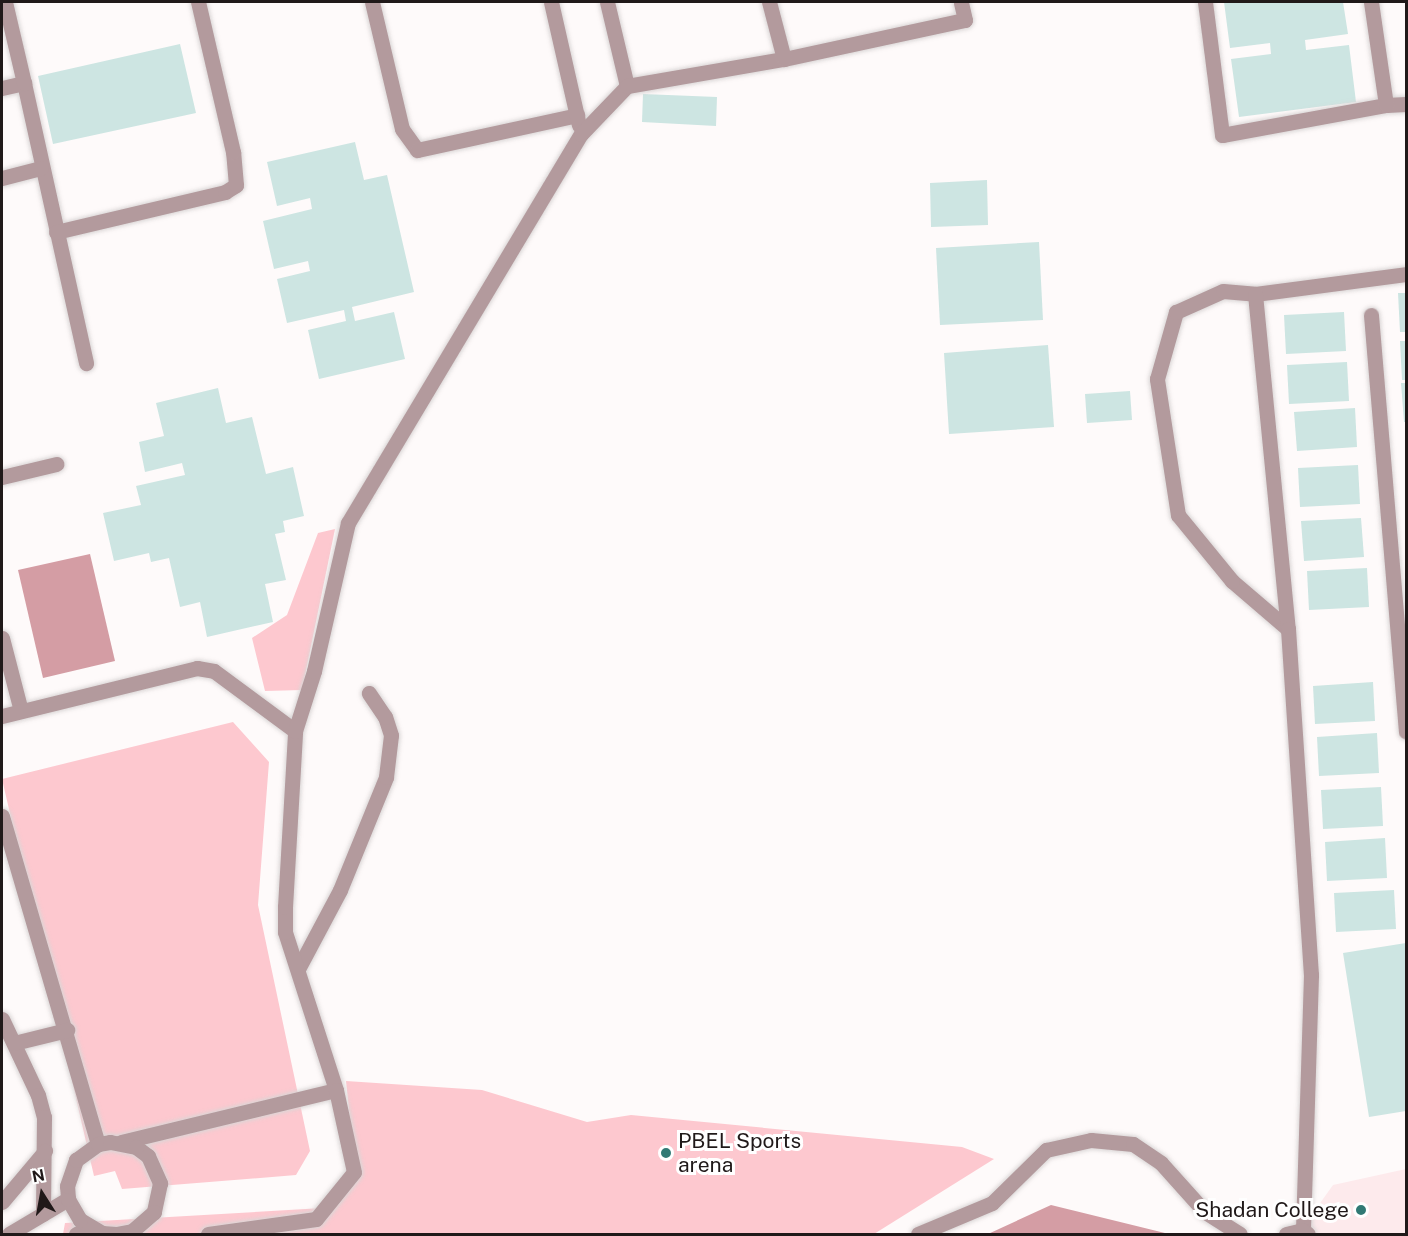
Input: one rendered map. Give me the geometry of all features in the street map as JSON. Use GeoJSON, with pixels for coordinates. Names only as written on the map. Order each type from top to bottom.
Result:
{"type":"FeatureCollection","features":[{"type":"Feature","properties":{"kind":"street"},"geometry":{"type":"LineString","coordinates":[[5,2],[86,363]]}},
{"type":"Feature","properties":{"kind":"street"},"geometry":{"type":"LineString","coordinates":[[56,232],[225,192],[236,185],[233,152],[198,2]]}},
{"type":"Feature","properties":{"kind":"street"},"geometry":{"type":"LineString","coordinates":[[372,2],[402,129],[417,150],[577,115]]}},
{"type":"Feature","properties":{"kind":"street"},"geometry":{"type":"LineString","coordinates":[[551,2],[581,134]]}},
{"type":"Feature","properties":{"kind":"street"},"geometry":{"type":"LineString","coordinates":[[607,2],[627,86]]}},
{"type":"Feature","properties":{"kind":"street"},"geometry":{"type":"LineString","coordinates":[[769,2],[784,59]]}},
{"type":"Feature","properties":{"kind":"street"},"geometry":{"type":"LineString","coordinates":[[208,1234],[316,1219],[354,1172],[336,1090],[285,932],[295,731],[314,671],[348,523],[581,134],[627,86],[784,59],[965,20],[961,2]]}},
{"type":"Feature","properties":{"kind":"street"},"geometry":{"type":"LineString","coordinates":[[1205,2],[1222,135],[1386,105],[1407,104]]}},
{"type":"Feature","properties":{"kind":"street"},"geometry":{"type":"LineString","coordinates":[[1371,2],[1386,105]]}},
{"type":"Feature","properties":{"kind":"street"},"geometry":{"type":"LineString","coordinates":[[2,88],[24,83]]}},
{"type":"Feature","properties":{"kind":"street"},"geometry":{"type":"LineString","coordinates":[[2,178],[41,168]]}},
{"type":"Feature","properties":{"kind":"street"},"geometry":{"type":"LineString","coordinates":[[1288,629],[1232,581],[1178,515],[1157,379],[1176,312],[1223,291],[1255,294],[1407,274]]}},
{"type":"Feature","properties":{"kind":"street"},"geometry":{"type":"LineString","coordinates":[[1255,294],[1288,629],[1311,975],[1305,1232],[1286,1234]]}},
{"type":"Feature","properties":{"kind":"street"},"geometry":{"type":"LineString","coordinates":[[1371,315],[1402,633],[1407,732]]}},
{"type":"Feature","properties":{"kind":"street"},"geometry":{"type":"LineString","coordinates":[[2,477],[56,464]]}},
{"type":"Feature","properties":{"kind":"street"},"geometry":{"type":"LineString","coordinates":[[2,638],[21,711]]}},
{"type":"Feature","properties":{"kind":"street"},"geometry":{"type":"LineString","coordinates":[[2,716],[197,668],[214,671],[295,731]]}},
{"type":"Feature","properties":{"kind":"street"},"geometry":{"type":"LineString","coordinates":[[298,969],[340,890],[386,777],[390,735],[385,717],[369,693]]}},
{"type":"Feature","properties":{"kind":"street"},"geometry":{"type":"LineString","coordinates":[[2,816],[67,1030],[98,1144]]}},
{"type":"Feature","properties":{"kind":"street"},"geometry":{"type":"LineString","coordinates":[[2,1019],[38,1095],[45,1151],[43,1214]]}},
{"type":"Feature","properties":{"kind":"street"},"geometry":{"type":"LineString","coordinates":[[14,1043],[67,1030]]}},
{"type":"Feature","properties":{"kind":"street"},"geometry":{"type":"LineString","coordinates":[[121,1142],[148,1156],[156,1168],[160,1190],[154,1212],[144,1223],[116,1234],[82,1231],[68,1199],[67,1186],[76,1160],[98,1144],[121,1142],[336,1090]]}},
{"type":"Feature","properties":{"kind":"street"},"geometry":{"type":"LineString","coordinates":[[918,1234],[992,1203],[1046,1150],[1091,1140],[1133,1144],[1161,1163],[1205,1212],[1240,1234]]}},
{"type":"Feature","properties":{"kind":"street"},"geometry":{"type":"LineString","coordinates":[[2,1202],[45,1151]]}},
{"type":"Feature","properties":{"kind":"street"},"geometry":{"type":"LineString","coordinates":[[9,1234],[68,1199]]}},
{"type":"Feature","properties":{"kind":"shaded area"},"geometry":{"type":"Polygon","coordinates":[[[335,529],[302,690],[265,691],[252,638],[287,615],[318,533],[335,529]]]}},
{"type":"Feature","properties":{"kind":"shaded area"},"geometry":{"type":"Polygon","coordinates":[[[90,554],[115,661],[43,678],[18,570],[90,554]]]}},
{"type":"Feature","properties":{"kind":"shaded area"},"geometry":{"type":"Polygon","coordinates":[[[233,722],[269,762],[258,905],[310,1151],[296,1175],[122,1189],[115,1171],[94,1176],[2,779],[233,722]]]}},
{"type":"Feature","properties":{"kind":"shaded area","name":"PBEL Sports arena"},"geometry":{"type":"Polygon","coordinates":[[[346,1081],[482,1090],[587,1122],[631,1115],[962,1147],[994,1159],[874,1234],[63,1234],[65,1223],[323,1208],[355,1168],[346,1081]]]}},
{"type":"Feature","properties":{"kind":"shaded area","name":"Shadan College"},"geometry":{"type":"Polygon","coordinates":[[[1406,1169],[1406,1234],[1298,1234],[1333,1185],[1406,1169]]]}},
{"type":"Feature","properties":{"kind":"shaded area"},"geometry":{"type":"Polygon","coordinates":[[[1051,1205],[1169,1234],[988,1234],[1051,1205]]]}},
{"type":"Feature","properties":{"kind":"building"},"geometry":{"type":"Polygon","coordinates":[[[1224,2],[1343,2],[1348,34],[1305,40],[1306,50],[1349,45],[1356,102],[1239,117],[1231,59],[1271,54],[1270,43],[1230,48],[1224,2]]]}},
{"type":"Feature","properties":{"kind":"building"},"geometry":{"type":"Polygon","coordinates":[[[180,44],[196,113],[53,144],[38,76],[180,44]]]}},
{"type":"Feature","properties":{"kind":"building"},"geometry":{"type":"Polygon","coordinates":[[[643,94],[717,97],[716,126],[642,122],[643,94]]]}},
{"type":"Feature","properties":{"kind":"building"},"geometry":{"type":"Polygon","coordinates":[[[355,142],[364,180],[387,175],[414,292],[352,307],[355,321],[394,312],[405,359],[319,379],[308,330],[346,321],[344,310],[287,323],[277,279],[310,271],[308,261],[274,269],[263,221],[312,209],[310,198],[277,206],[267,162],[355,142]]]}},
{"type":"Feature","properties":{"kind":"building"},"geometry":{"type":"Polygon","coordinates":[[[987,180],[988,225],[931,227],[930,183],[987,180]]]}},
{"type":"Feature","properties":{"kind":"building"},"geometry":{"type":"Polygon","coordinates":[[[1039,242],[1043,320],[940,325],[936,248],[1039,242]]]}},
{"type":"Feature","properties":{"kind":"building"},"geometry":{"type":"Polygon","coordinates":[[[1398,293],[1406,293],[1406,332],[1400,332],[1398,293]]]}},
{"type":"Feature","properties":{"kind":"building"},"geometry":{"type":"Polygon","coordinates":[[[1344,312],[1346,351],[1286,354],[1284,315],[1344,312]]]}},
{"type":"Feature","properties":{"kind":"building"},"geometry":{"type":"Polygon","coordinates":[[[1400,341],[1406,341],[1406,380],[1402,380],[1400,341]]]}},
{"type":"Feature","properties":{"kind":"building"},"geometry":{"type":"Polygon","coordinates":[[[1048,345],[1054,427],[949,434],[944,353],[1048,345]]]}},
{"type":"Feature","properties":{"kind":"building"},"geometry":{"type":"Polygon","coordinates":[[[1347,362],[1349,401],[1289,404],[1287,365],[1347,362]]]}},
{"type":"Feature","properties":{"kind":"building"},"geometry":{"type":"Polygon","coordinates":[[[1401,383],[1406,383],[1406,422],[1404,422],[1401,383]]]}},
{"type":"Feature","properties":{"kind":"building"},"geometry":{"type":"Polygon","coordinates":[[[218,388],[226,423],[252,417],[266,474],[293,467],[304,516],[283,521],[285,532],[275,534],[286,580],[265,584],[273,622],[207,637],[200,602],[180,607],[169,558],[151,562],[149,553],[114,561],[103,513],[141,505],[136,486],[185,475],[182,463],[145,472],[139,442],[164,436],[156,403],[218,388]]]}},
{"type":"Feature","properties":{"kind":"building"},"geometry":{"type":"Polygon","coordinates":[[[1130,391],[1132,420],[1087,423],[1085,394],[1130,391]]]}},
{"type":"Feature","properties":{"kind":"building"},"geometry":{"type":"Polygon","coordinates":[[[1355,408],[1357,447],[1297,451],[1294,412],[1355,408]]]}},
{"type":"Feature","properties":{"kind":"building"},"geometry":{"type":"Polygon","coordinates":[[[1358,465],[1360,504],[1300,507],[1298,468],[1358,465]]]}},
{"type":"Feature","properties":{"kind":"building"},"geometry":{"type":"Polygon","coordinates":[[[1361,518],[1364,557],[1304,561],[1301,521],[1361,518]]]}},
{"type":"Feature","properties":{"kind":"building"},"geometry":{"type":"Polygon","coordinates":[[[1367,568],[1369,607],[1309,610],[1307,571],[1367,568]]]}},
{"type":"Feature","properties":{"kind":"building"},"geometry":{"type":"Polygon","coordinates":[[[1373,682],[1375,721],[1315,724],[1313,686],[1373,682]]]}},
{"type":"Feature","properties":{"kind":"building"},"geometry":{"type":"Polygon","coordinates":[[[1377,733],[1379,773],[1319,776],[1317,737],[1377,733]]]}},
{"type":"Feature","properties":{"kind":"building"},"geometry":{"type":"Polygon","coordinates":[[[1381,787],[1383,826],[1323,829],[1321,790],[1381,787]]]}},
{"type":"Feature","properties":{"kind":"building"},"geometry":{"type":"Polygon","coordinates":[[[1385,838],[1387,878],[1327,881],[1325,842],[1385,838]]]}},
{"type":"Feature","properties":{"kind":"building"},"geometry":{"type":"Polygon","coordinates":[[[1394,890],[1396,929],[1336,932],[1334,893],[1394,890]]]}},
{"type":"Feature","properties":{"kind":"building"},"geometry":{"type":"Polygon","coordinates":[[[1406,943],[1406,1111],[1369,1117],[1343,953],[1406,943]]]}},
{"type":"Feature","properties":{"kind":"place","name":"PBEL Sports arena"},"geometry":{"type":"Point","coordinates":[666,1153]}},
{"type":"Feature","properties":{"kind":"place","name":"Shadan College"},"geometry":{"type":"Point","coordinates":[1361,1210]}}]}
